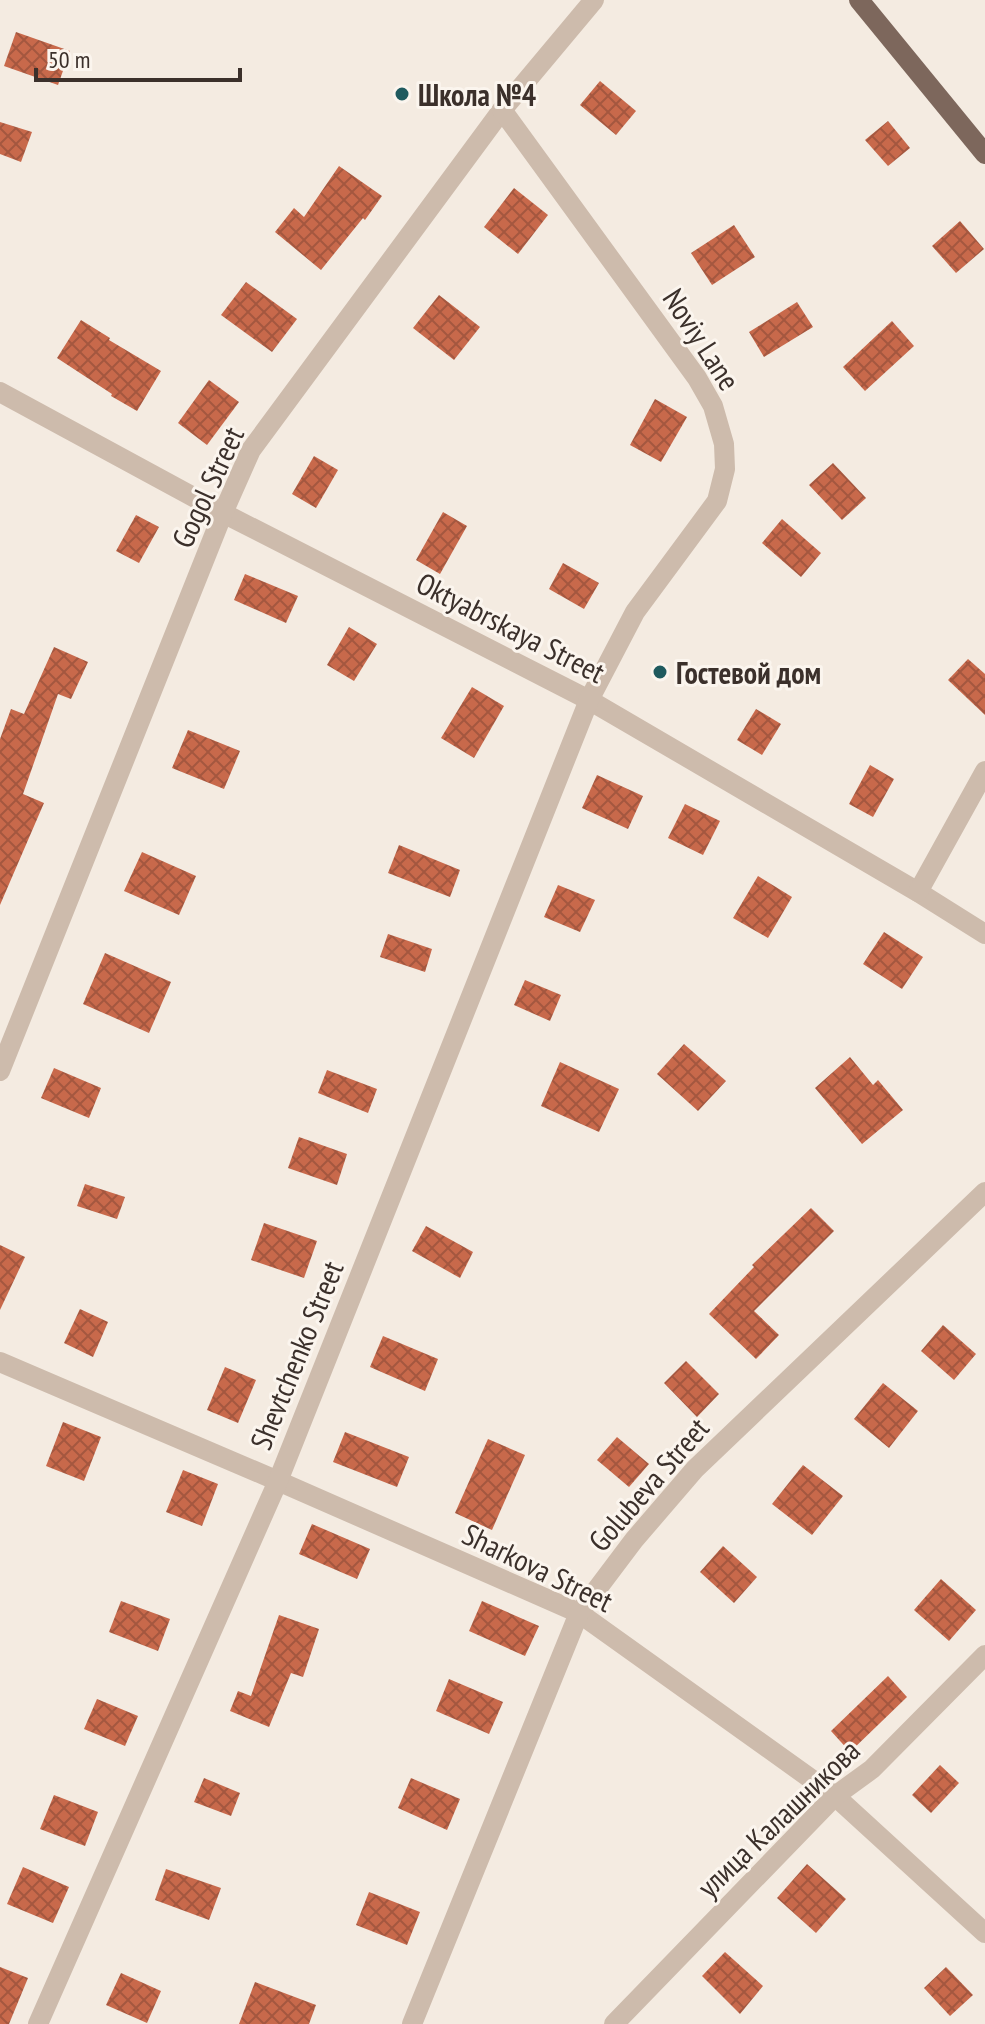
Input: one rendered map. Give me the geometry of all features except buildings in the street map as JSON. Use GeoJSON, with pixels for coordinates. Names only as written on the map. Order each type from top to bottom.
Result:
{"type":"FeatureCollection","features":[{"type":"Feature","properties":{"kind":"main road"},"geometry":{"type":"LineString","coordinates":[[859,0],[985,154]]}},
{"type":"Feature","properties":{"kind":"street","name":"Gogol Street"},"geometry":{"type":"LineString","coordinates":[[0,1071],[251,450],[502,110],[594,0]]}},
{"type":"Feature","properties":{"kind":"street","name":"Noviy Lane"},"geometry":{"type":"LineString","coordinates":[[502,110],[697,378],[713,406],[724,444],[725,469],[717,501],[635,612],[589,700]]}},
{"type":"Feature","properties":{"kind":"street","name":"Oktyabrskaya Street"},"geometry":{"type":"LineString","coordinates":[[0,392],[223,513],[589,700],[985,934]]}},
{"type":"Feature","properties":{"kind":"street","name":"Shevtchenko Street"},"geometry":{"type":"LineString","coordinates":[[38,2024],[278,1481],[589,700]]}},
{"type":"Feature","properties":{"kind":"street"},"geometry":{"type":"LineString","coordinates":[[918,892],[985,771]]}},
{"type":"Feature","properties":{"kind":"street","name":"Golubeva Street"},"geometry":{"type":"LineString","coordinates":[[412,2024],[579,1613],[634,1540],[695,1469],[985,1192]]}},
{"type":"Feature","properties":{"kind":"street","name":"Sharkova Street"},"geometry":{"type":"LineString","coordinates":[[0,1362],[579,1613],[835,1796],[985,1933]]}},
{"type":"Feature","properties":{"kind":"street","name":"улица Калашникова"},"geometry":{"type":"LineString","coordinates":[[614,2024],[835,1796],[872,1769],[985,1655]]}},
{"type":"Feature","properties":{"kind":"place","name":"Школа №4"},"geometry":{"type":"Point","coordinates":[402,94]}},
{"type":"Feature","properties":{"kind":"place","name":"Гостевой дом"},"geometry":{"type":"Point","coordinates":[660,672]}}]}
